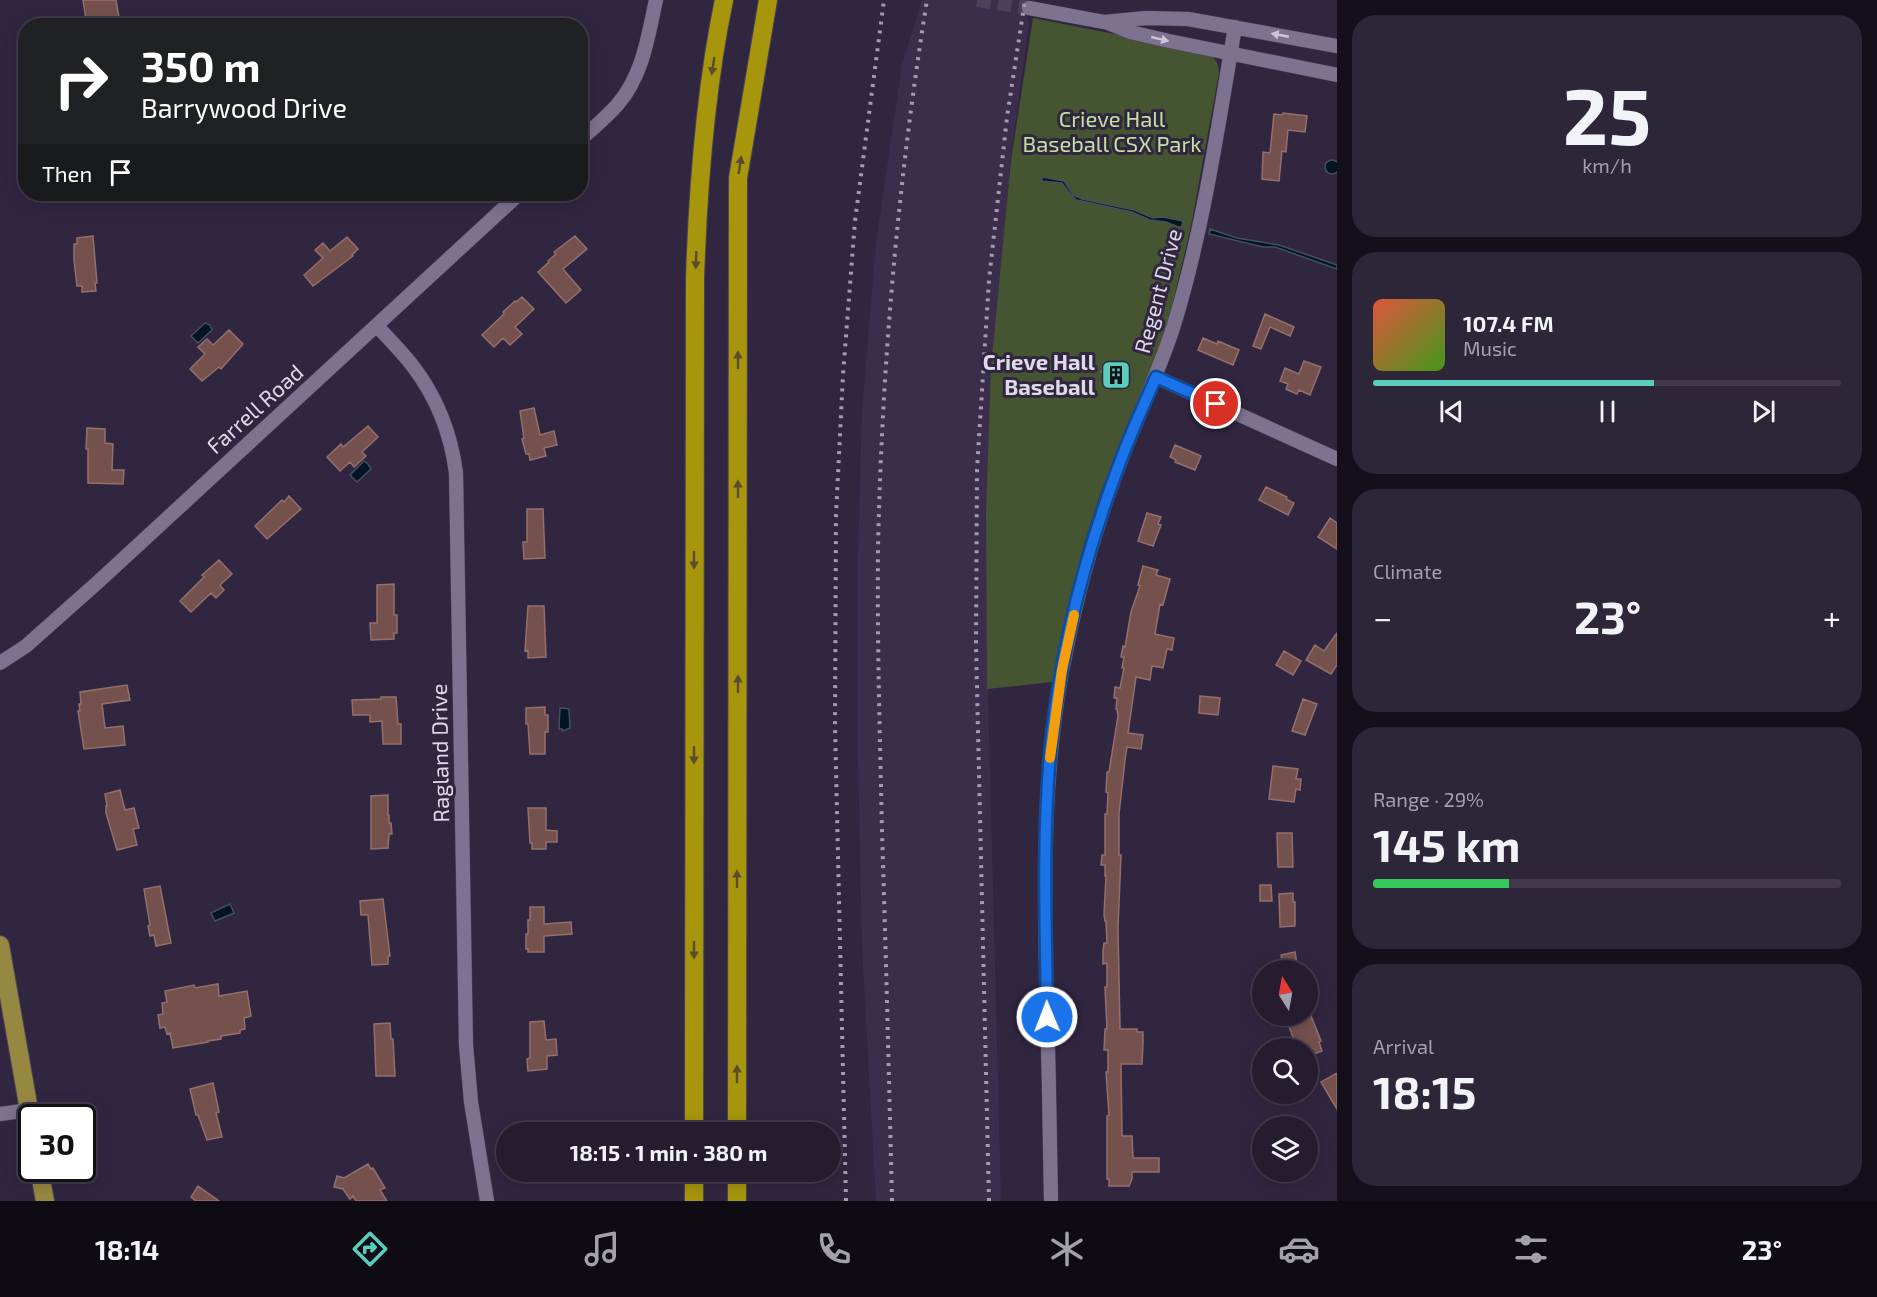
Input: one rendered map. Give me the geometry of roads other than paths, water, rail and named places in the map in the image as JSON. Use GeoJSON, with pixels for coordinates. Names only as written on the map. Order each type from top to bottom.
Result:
{"type":"FeatureCollection","features":[{"type":"Feature","properties":{"kind":"highway"},"geometry":{"type":"LineString","coordinates":[[694,1122],[696,233],[704,141],[723,4]]}},
{"type":"Feature","properties":{"kind":"highway"},"geometry":{"type":"LineString","coordinates":[[737,1122],[738,178],[766,8]]}},
{"type":"Feature","properties":{"kind":"highway"},"geometry":{"type":"LineString","coordinates":[[694,1182],[694,1201]]}},
{"type":"Feature","properties":{"kind":"highway"},"geometry":{"type":"LineString","coordinates":[[737,1182],[737,1201]]}},
{"type":"Feature","properties":{"kind":"main road"},"geometry":{"type":"LineString","coordinates":[[0,945],[28,1104]]}},
{"type":"Feature","properties":{"kind":"main road"},"geometry":{"type":"LineString","coordinates":[[42,1182],[45,1201]]}},
{"type":"Feature","properties":{"kind":"street"},"geometry":{"type":"LineString","coordinates":[[588,133],[618,104],[637,75],[656,0]]}},
{"type":"Feature","properties":{"kind":"street"},"geometry":{"type":"LineString","coordinates":[[1029,8],[1104,22],[1130,32],[1337,75]]}},
{"type":"Feature","properties":{"kind":"street"},"geometry":{"type":"LineString","coordinates":[[1104,22],[1166,18],[1188,20],[1337,46]]}},
{"type":"Feature","properties":{"kind":"street","name":"Regent Drive"},"geometry":{"type":"LineString","coordinates":[[1051,1201],[1046,929],[1047,802],[1051,744],[1062,670],[1088,561],[1118,466],[1156,377],[1187,278],[1235,27]]}},
{"type":"Feature","properties":{"kind":"street","name":"Farrell Road"},"geometry":{"type":"LineString","coordinates":[[0,663],[17,652],[98,582],[511,201]]}},
{"type":"Feature","properties":{"kind":"street","name":"Ragland Drive"},"geometry":{"type":"LineString","coordinates":[[377,326],[410,363],[434,402],[448,436],[456,473],[466,1045],[471,1102],[487,1201]]}},
{"type":"Feature","properties":{"kind":"street"},"geometry":{"type":"LineString","coordinates":[[1156,377],[1337,459]]}},
{"type":"Feature","properties":{"kind":"street"},"geometry":{"type":"LineString","coordinates":[[0,653],[17,652]]}},
{"type":"Feature","properties":{"kind":"street"},"geometry":{"type":"LineString","coordinates":[[0,1114],[18,1116]]}},
{"type":"Feature","properties":{"kind":"water"},"geometry":{"type":"Polygon","coordinates":[[[1335,161],[1337,172],[1332,174],[1327,172],[1325,167],[1327,162],[1335,161]]]}},
{"type":"Feature","properties":{"kind":"water"},"geometry":{"type":"Polygon","coordinates":[[[1042,177],[1064,181],[1073,195],[1082,199],[1134,210],[1153,218],[1163,217],[1183,221],[1181,228],[1166,222],[1150,220],[1132,212],[1077,200],[1062,183],[1042,181],[1042,177]]]}},
{"type":"Feature","properties":{"kind":"water"},"geometry":{"type":"Polygon","coordinates":[[[1210,229],[1237,238],[1279,245],[1337,265],[1337,269],[1275,247],[1263,247],[1209,234],[1210,229]]]}},
{"type":"Feature","properties":{"kind":"water"},"geometry":{"type":"Polygon","coordinates":[[[205,323],[210,325],[212,330],[198,343],[191,336],[205,323]]]}},
{"type":"Feature","properties":{"kind":"water"},"geometry":{"type":"Polygon","coordinates":[[[364,461],[371,469],[357,482],[350,475],[364,461]]]}},
{"type":"Feature","properties":{"kind":"water"},"geometry":{"type":"Polygon","coordinates":[[[560,708],[569,709],[570,728],[563,731],[559,729],[560,708]]]}},
{"type":"Feature","properties":{"kind":"water"},"geometry":{"type":"Polygon","coordinates":[[[230,904],[234,913],[215,921],[211,913],[230,904]]]}},
{"type":"Feature","properties":{"kind":"tunnel"},"geometry":{"type":"LineString","coordinates":[[977,0],[1029,8]]}},
{"type":"Feature","properties":{"kind":"railway"},"geometry":{"type":"LineString","coordinates":[[846,1201],[835,726],[836,515],[843,375],[855,221],[884,0]]}},
{"type":"Feature","properties":{"kind":"railway"},"geometry":{"type":"LineString","coordinates":[[892,1201],[878,619],[880,479],[893,273],[908,136],[927,0]]}},
{"type":"Feature","properties":{"kind":"railway"},"geometry":{"type":"LineString","coordinates":[[989,1201],[976,645],[977,470],[989,280],[1007,117],[1025,0]]}},
{"type":"Feature","properties":{"kind":"place","name":"Crieve Hall Baseball"},"geometry":{"type":"Point","coordinates":[1116,375]}},
{"type":"Feature","properties":{"kind":"park label","name":"Crieve Hall Baseball CSX Park"},"geometry":{"type":"Point","coordinates":[1112,132]}}]}
